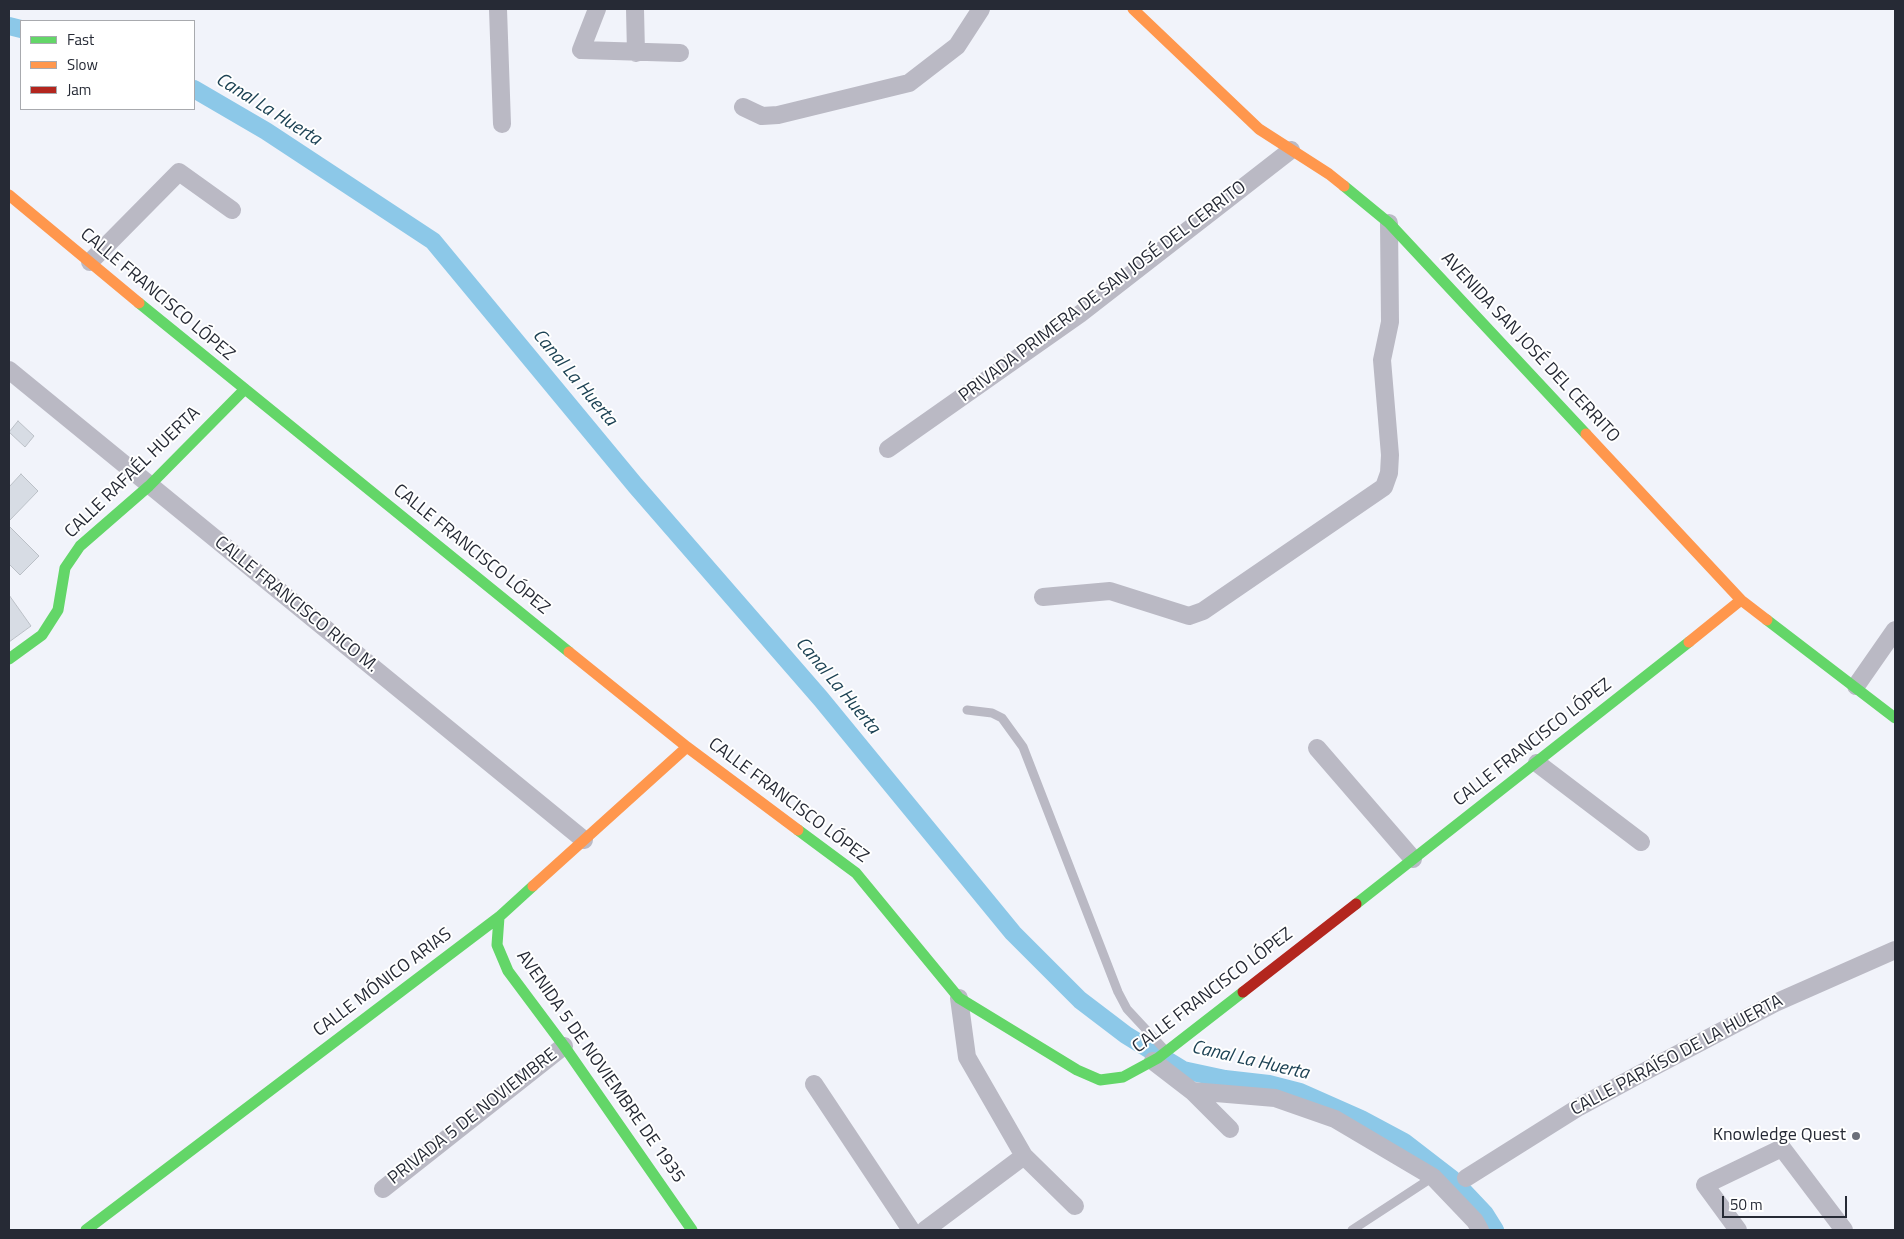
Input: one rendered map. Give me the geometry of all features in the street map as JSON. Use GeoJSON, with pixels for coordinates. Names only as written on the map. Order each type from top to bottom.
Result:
{"type":"FeatureCollection","features":[{"type":"Feature","properties":{"kind":"street"},"geometry":{"type":"LineString","coordinates":[[498,9],[502,124]]}},
{"type":"Feature","properties":{"kind":"street"},"geometry":{"type":"LineString","coordinates":[[597,9],[581,50],[680,53]]}},
{"type":"Feature","properties":{"kind":"street"},"geometry":{"type":"LineString","coordinates":[[635,9],[636,53]]}},
{"type":"Feature","properties":{"kind":"street"},"geometry":{"type":"LineString","coordinates":[[743,107],[762,116],[778,115],[909,82],[957,46],[981,9]]}},
{"type":"Feature","properties":{"kind":"street","name":"AVENIDA SAN JOSÉ DEL CERRITO"},"geometry":{"type":"LineString","coordinates":[[1133,9],[1259,129],[1329,174],[1388,223],[1741,600],[1856,686],[1895,718]]}},
{"type":"Feature","properties":{"kind":"street","name":"PRIVADA PRIMERA DE SAN JOSÉ DEL CERRITO"},"geometry":{"type":"LineString","coordinates":[[888,449],[1080,314],[1291,150]]}},
{"type":"Feature","properties":{"kind":"street"},"geometry":{"type":"LineString","coordinates":[[90,262],[179,172],[232,210]]}},
{"type":"Feature","properties":{"kind":"street","name":"CALLE FRANCISCO LÓPEZ"},"geometry":{"type":"LineString","coordinates":[[9,195],[244,390],[687,747],[856,874],[959,998],[1077,1070],[1100,1080],[1123,1077],[1160,1056],[1537,763],[1741,600]]}},
{"type":"Feature","properties":{"kind":"street"},"geometry":{"type":"LineString","coordinates":[[1043,597],[1110,591],[1189,616],[1204,611],[1384,487],[1389,473],[1390,455],[1382,360],[1390,322],[1388,223]]}},
{"type":"Feature","properties":{"kind":"street","name":"CALLE FRANCISCO RICO M."},"geometry":{"type":"LineString","coordinates":[[9,370],[584,840]]}},
{"type":"Feature","properties":{"kind":"street","name":"CALLE RAFAÉL HUERTA"},"geometry":{"type":"LineString","coordinates":[[9,659],[42,635],[58,610],[65,568],[80,546],[149,486],[244,390]]}},
{"type":"Feature","properties":{"kind":"street"},"geometry":{"type":"LineString","coordinates":[[1856,686],[1895,630]]}},
{"type":"Feature","properties":{"kind":"street","name":"CALLE MÓNICO ARIAS"},"geometry":{"type":"LineString","coordinates":[[86,1230],[500,917],[687,747]]}},
{"type":"Feature","properties":{"kind":"street"},"geometry":{"type":"LineString","coordinates":[[1317,748],[1413,859]]}},
{"type":"Feature","properties":{"kind":"street"},"geometry":{"type":"LineString","coordinates":[[1537,763],[1641,842]]}},
{"type":"Feature","properties":{"kind":"street","name":"AVENIDA 5 DE NOVIEMBRE DE 1935"},"geometry":{"type":"LineString","coordinates":[[500,917],[497,945],[508,971],[564,1046],[692,1230]]}},
{"type":"Feature","properties":{"kind":"street","name":"CALLE PARAÍSO DE LA HUERTA"},"geometry":{"type":"LineString","coordinates":[[1466,1178],[1579,1106],[1775,1003],[1895,950]]}},
{"type":"Feature","properties":{"kind":"street"},"geometry":{"type":"LineString","coordinates":[[959,998],[967,1057],[1024,1156],[1075,1206]]}},
{"type":"Feature","properties":{"kind":"street","name":"PRIVADA 5 DE NOVIEMBRE"},"geometry":{"type":"LineString","coordinates":[[383,1189],[564,1046]]}},
{"type":"Feature","properties":{"kind":"street"},"geometry":{"type":"LineString","coordinates":[[1160,1056],[1230,1129]]}},
{"type":"Feature","properties":{"kind":"street"},"geometry":{"type":"LineString","coordinates":[[814,1084],[912,1230]]}},
{"type":"Feature","properties":{"kind":"street"},"geometry":{"type":"LineString","coordinates":[[1192,1091],[1275,1098],[1335,1119],[1434,1177],[1475,1221],[1480,1230]]}},
{"type":"Feature","properties":{"kind":"street"},"geometry":{"type":"LineString","coordinates":[[1738,1230],[1705,1185],[1782,1148],[1844,1230]]}},
{"type":"Feature","properties":{"kind":"street"},"geometry":{"type":"LineString","coordinates":[[924,1230],[1024,1156]]}},
{"type":"Feature","properties":{"kind":"lane"},"geometry":{"type":"LineString","coordinates":[[967,710],[992,713],[1002,718],[1023,747],[1118,992],[1127,1009],[1160,1056]]}},
{"type":"Feature","properties":{"kind":"lane"},"geometry":{"type":"LineString","coordinates":[[1352,1230],[1434,1177]]}},
{"type":"Feature","properties":{"kind":"building"},"geometry":{"type":"Polygon","coordinates":[[[18,421],[34,436],[25,447],[9,432],[18,421]]]}},
{"type":"Feature","properties":{"kind":"building"},"geometry":{"type":"Polygon","coordinates":[[[21,474],[38,491],[9,521],[9,487],[21,474]]]}},
{"type":"Feature","properties":{"kind":"building"},"geometry":{"type":"Polygon","coordinates":[[[9,526],[39,556],[20,575],[9,564],[9,526]]]}},
{"type":"Feature","properties":{"kind":"building"},"geometry":{"type":"Polygon","coordinates":[[[9,595],[31,626],[9,642],[9,595]]]}},
{"type":"Feature","properties":{"kind":"waterway","name":"Canal La Huerta"},"geometry":{"type":"LineString","coordinates":[[9,26],[20,29]]}},
{"type":"Feature","properties":{"kind":"waterway","name":"Canal La Huerta"},"geometry":{"type":"LineString","coordinates":[[195,90],[266,131],[433,241],[635,485],[821,699],[1013,933],[1080,1000],[1126,1035],[1183,1070],[1225,1079],[1269,1084],[1300,1092],[1361,1119],[1404,1142],[1452,1179],[1485,1214],[1495,1230]]}},
{"type":"Feature","properties":{"kind":"traffic: fast"},"geometry":{"type":"LineString","coordinates":[[1344,186],[1389,223],[1586,434]]}},
{"type":"Feature","properties":{"kind":"traffic: fast"},"geometry":{"type":"LineString","coordinates":[[139,303],[569,652]]}},
{"type":"Feature","properties":{"kind":"traffic: fast"},"geometry":{"type":"LineString","coordinates":[[9,659],[42,635],[58,610],[65,568],[80,546],[149,486],[244,390]]}},
{"type":"Feature","properties":{"kind":"traffic: fast"},"geometry":{"type":"LineString","coordinates":[[1767,620],[1895,718]]}},
{"type":"Feature","properties":{"kind":"traffic: fast"},"geometry":{"type":"LineString","coordinates":[[1356,904],[1689,642]]}},
{"type":"Feature","properties":{"kind":"traffic: fast"},"geometry":{"type":"LineString","coordinates":[[798,830],[856,873],[959,998],[1077,1070],[1100,1080],[1123,1077],[1158,1058],[1243,992]]}},
{"type":"Feature","properties":{"kind":"traffic: fast"},"geometry":{"type":"LineString","coordinates":[[86,1230],[499,917],[533,886]]}},
{"type":"Feature","properties":{"kind":"traffic: fast"},"geometry":{"type":"LineString","coordinates":[[499,917],[497,945],[508,971],[564,1046],[692,1230]]}},
{"type":"Feature","properties":{"kind":"traffic: slow"},"geometry":{"type":"LineString","coordinates":[[1133,9],[1259,129],[1329,174],[1344,186]]}},
{"type":"Feature","properties":{"kind":"traffic: slow"},"geometry":{"type":"LineString","coordinates":[[9,195],[139,303]]}},
{"type":"Feature","properties":{"kind":"traffic: slow"},"geometry":{"type":"LineString","coordinates":[[1586,434],[1741,600],[1767,620]]}},
{"type":"Feature","properties":{"kind":"traffic: slow"},"geometry":{"type":"LineString","coordinates":[[1689,642],[1741,600]]}},
{"type":"Feature","properties":{"kind":"traffic: slow"},"geometry":{"type":"LineString","coordinates":[[569,652],[687,747],[798,830]]}},
{"type":"Feature","properties":{"kind":"traffic: slow"},"geometry":{"type":"LineString","coordinates":[[533,886],[687,747]]}},
{"type":"Feature","properties":{"kind":"traffic: jam"},"geometry":{"type":"LineString","coordinates":[[1243,992],[1356,904]]}},
{"type":"Feature","properties":{"kind":"place","name":"Knowledge Quest"},"geometry":{"type":"Point","coordinates":[1856,1136]}}]}
